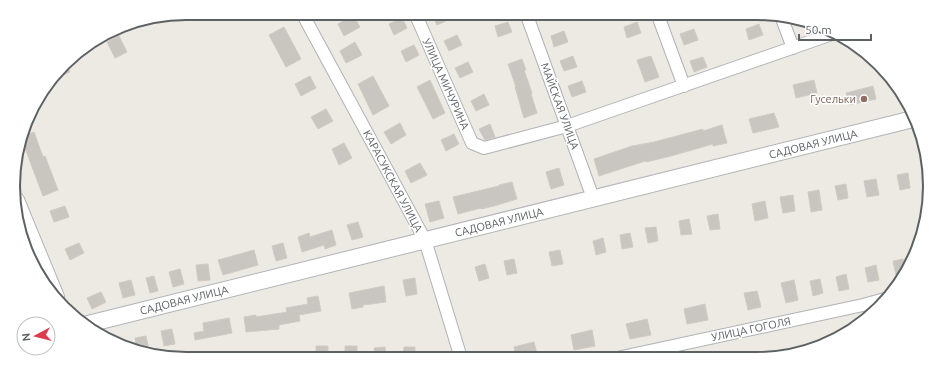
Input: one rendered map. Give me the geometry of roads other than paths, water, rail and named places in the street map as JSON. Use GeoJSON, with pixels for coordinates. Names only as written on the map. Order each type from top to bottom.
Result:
{"type":"FeatureCollection","features":[{"type":"Feature","properties":{"kind":"street","name":"КАРАСУКСКАЯ УЛИЦА"},"geometry":{"type":"LineString","coordinates":[[306,20],[425,240],[459,352]]}},
{"type":"Feature","properties":{"kind":"street","name":"УЛИЦА МИЧУРИНА"},"geometry":{"type":"LineString","coordinates":[[418,20],[472,143],[484,148],[568,126]]}},
{"type":"Feature","properties":{"kind":"street","name":"МАЙСКАЯ УЛИЦА"},"geometry":{"type":"LineString","coordinates":[[529,20],[593,198]]}},
{"type":"Feature","properties":{"kind":"street"},"geometry":{"type":"LineString","coordinates":[[660,20],[684,86]]}},
{"type":"Feature","properties":{"kind":"street"},"geometry":{"type":"LineString","coordinates":[[783,22],[793,48]]}},
{"type":"Feature","properties":{"kind":"street"},"geometry":{"type":"LineString","coordinates":[[568,126],[827,36]]}},
{"type":"Feature","properties":{"kind":"street","name":"САДОВАЯ УЛИЦА"},"geometry":{"type":"LineString","coordinates":[[92,323],[909,120]]}},
{"type":"Feature","properties":{"kind":"street"},"geometry":{"type":"LineString","coordinates":[[23,216],[48,279]]}},
{"type":"Feature","properties":{"kind":"street","name":"УЛИЦА ГОГОЛЯ"},"geometry":{"type":"LineString","coordinates":[[644,352],[876,301]]}},
{"type":"Feature","properties":{"kind":"place","name":"Гусельки"},"geometry":{"type":"Point","coordinates":[864,99]}}]}
